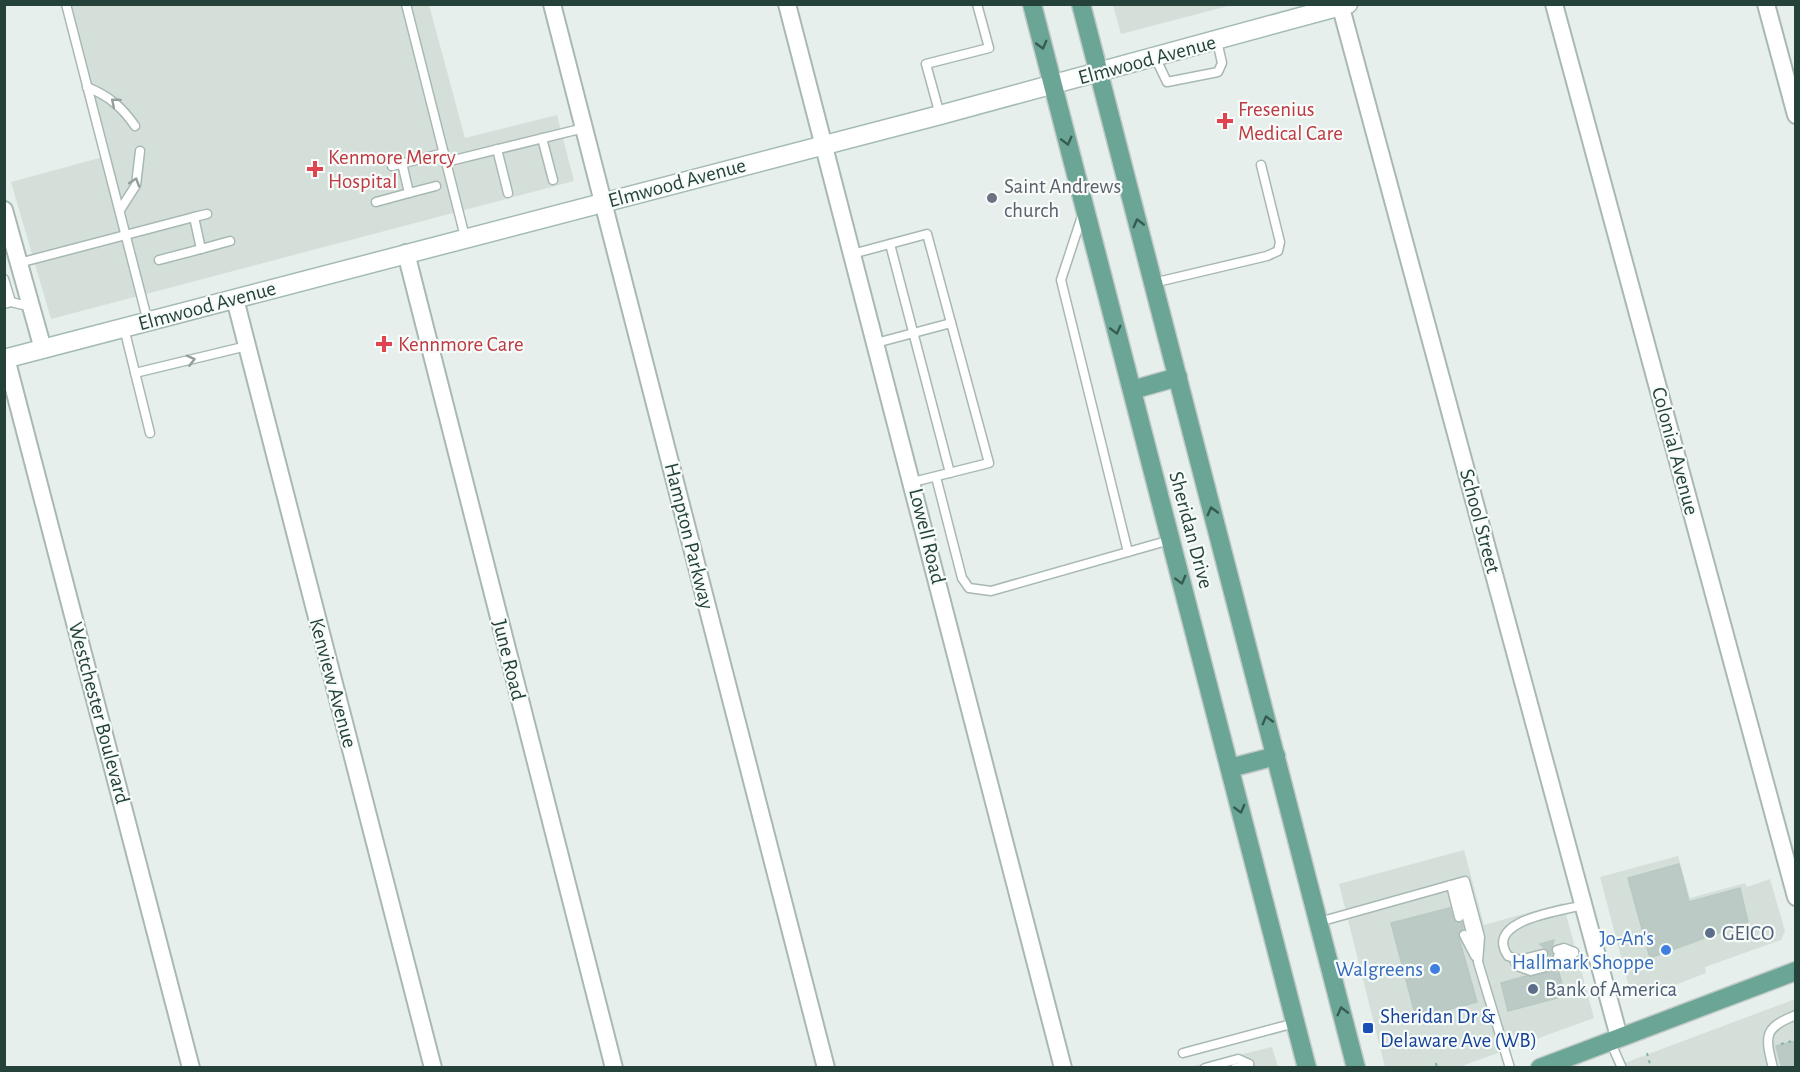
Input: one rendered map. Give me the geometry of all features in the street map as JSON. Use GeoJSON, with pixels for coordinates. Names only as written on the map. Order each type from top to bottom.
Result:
{"type":"FeatureCollection","features":[{"type":"Feature","properties":{"kind":"main road","name":"Sheridan Drive"},"geometry":{"type":"LineString","coordinates":[[1032,4],[1307,1068]]}},
{"type":"Feature","properties":{"kind":"main road","name":"Sheridan Drive"},"geometry":{"type":"LineString","coordinates":[[1081,4],[1356,1068]]}},
{"type":"Feature","properties":{"kind":"main road"},"geometry":{"type":"LineString","coordinates":[[1132,390],[1178,377]]}},
{"type":"Feature","properties":{"kind":"main road"},"geometry":{"type":"LineString","coordinates":[[1230,768],[1276,756]]}},
{"type":"Feature","properties":{"kind":"main road"},"geometry":{"type":"LineString","coordinates":[[1540,1068],[1796,971]]}},
{"type":"Feature","properties":{"kind":"street","name":"Hampton Parkway"},"geometry":{"type":"LineString","coordinates":[[552,4],[826,1068]]}},
{"type":"Feature","properties":{"kind":"street","name":"Lowell Road"},"geometry":{"type":"LineString","coordinates":[[787,4],[913,482],[1063,1068]]}},
{"type":"Feature","properties":{"kind":"street","name":"Colonial Avenue"},"geometry":{"type":"LineString","coordinates":[[1554,4],[1796,897]]}},
{"type":"Feature","properties":{"kind":"street"},"geometry":{"type":"LineString","coordinates":[[1766,4],[1796,115]]}},
{"type":"Feature","properties":{"kind":"street","name":"Elmwood Avenue"},"geometry":{"type":"LineString","coordinates":[[5,359],[465,237],[940,115],[1343,5]]}},
{"type":"Feature","properties":{"kind":"street","name":"School Street"},"geometry":{"type":"LineString","coordinates":[[1343,5],[1584,905],[1615,1039]]}},
{"type":"Feature","properties":{"kind":"street"},"geometry":{"type":"LineString","coordinates":[[5,211],[13,257],[43,349]]}},
{"type":"Feature","properties":{"kind":"street","name":"June Road"},"geometry":{"type":"LineString","coordinates":[[406,253],[614,1068]]}},
{"type":"Feature","properties":{"kind":"street","name":"Kenview Avenue"},"geometry":{"type":"LineString","coordinates":[[235,299],[432,1068]]}},
{"type":"Feature","properties":{"kind":"street","name":"Westchester Boulevard"},"geometry":{"type":"LineString","coordinates":[[5,359],[191,1068]]}},
{"type":"Feature","properties":{"kind":"lane"},"geometry":{"type":"LineString","coordinates":[[66,4],[148,322]]}},
{"type":"Feature","properties":{"kind":"lane"},"geometry":{"type":"LineString","coordinates":[[406,4],[465,237]]}},
{"type":"Feature","properties":{"kind":"lane"},"geometry":{"type":"LineString","coordinates":[[940,115],[926,64],[989,48],[977,4]]}},
{"type":"Feature","properties":{"kind":"lane"},"geometry":{"type":"LineString","coordinates":[[1155,57],[1167,82],[1218,72],[1222,63],[1217,41]]}},
{"type":"Feature","properties":{"kind":"lane"},"geometry":{"type":"LineString","coordinates":[[87,87],[107,95],[123,110],[135,126]]}},
{"type":"Feature","properties":{"kind":"lane"},"geometry":{"type":"LineString","coordinates":[[392,166],[497,149],[584,128]]}},
{"type":"Feature","properties":{"kind":"lane"},"geometry":{"type":"LineString","coordinates":[[542,138],[553,180]]}},
{"type":"Feature","properties":{"kind":"lane"},"geometry":{"type":"LineString","coordinates":[[497,149],[508,194]]}},
{"type":"Feature","properties":{"kind":"lane"},"geometry":{"type":"LineString","coordinates":[[120,210],[136,185],[140,151]]}},
{"type":"Feature","properties":{"kind":"lane"},"geometry":{"type":"LineString","coordinates":[[402,163],[409,193]]}},
{"type":"Feature","properties":{"kind":"lane"},"geometry":{"type":"LineString","coordinates":[[1153,283],[1267,256],[1278,251],[1280,242],[1261,165]]}},
{"type":"Feature","properties":{"kind":"lane"},"geometry":{"type":"LineString","coordinates":[[376,202],[436,186]]}},
{"type":"Feature","properties":{"kind":"lane"},"geometry":{"type":"LineString","coordinates":[[1085,208],[1061,280],[1128,552]]}},
{"type":"Feature","properties":{"kind":"lane"},"geometry":{"type":"LineString","coordinates":[[13,257],[126,234],[207,214]]}},
{"type":"Feature","properties":{"kind":"lane"},"geometry":{"type":"LineString","coordinates":[[194,217],[201,249]]}},
{"type":"Feature","properties":{"kind":"lane"},"geometry":{"type":"LineString","coordinates":[[852,254],[927,234],[989,463],[913,482]]}},
{"type":"Feature","properties":{"kind":"lane"},"geometry":{"type":"LineString","coordinates":[[159,260],[230,241]]}},
{"type":"Feature","properties":{"kind":"lane"},"geometry":{"type":"LineString","coordinates":[[890,244],[950,473]]}},
{"type":"Feature","properties":{"kind":"lane"},"geometry":{"type":"LineString","coordinates":[[4,279],[8,303],[31,307]]}},
{"type":"Feature","properties":{"kind":"lane"},"geometry":{"type":"LineString","coordinates":[[876,343],[951,323]]}},
{"type":"Feature","properties":{"kind":"lane"},"geometry":{"type":"LineString","coordinates":[[124,328],[150,433]]}},
{"type":"Feature","properties":{"kind":"lane"},"geometry":{"type":"LineString","coordinates":[[135,373],[247,346]]}},
{"type":"Feature","properties":{"kind":"lane"},"geometry":{"type":"LineString","coordinates":[[936,477],[962,578],[969,588],[991,591],[1170,540]]}},
{"type":"Feature","properties":{"kind":"lane"},"geometry":{"type":"LineString","coordinates":[[1319,922],[1458,883]]}},
{"type":"Feature","properties":{"kind":"lane"},"geometry":{"type":"LineString","coordinates":[[1458,883],[1459,918]]}},
{"type":"Feature","properties":{"kind":"lane"},"geometry":{"type":"LineString","coordinates":[[1458,883],[1495,1025],[1510,1068]]}},
{"type":"Feature","properties":{"kind":"lane"},"geometry":{"type":"LineString","coordinates":[[1510,959],[1545,960],[1526,971],[1510,959],[1503,937],[1510,926],[1584,905]]}},
{"type":"Feature","properties":{"kind":"lane"},"geometry":{"type":"LineString","coordinates":[[1464,935],[1466,944],[1478,962]]}},
{"type":"Feature","properties":{"kind":"lane"},"geometry":{"type":"LineString","coordinates":[[1564,948],[1574,952],[1568,961],[1558,956],[1564,948]]}},
{"type":"Feature","properties":{"kind":"lane"},"geometry":{"type":"LineString","coordinates":[[1773,1068],[1767,1042],[1768,1033],[1780,1021],[1796,1016]]}},
{"type":"Feature","properties":{"kind":"lane"},"geometry":{"type":"LineString","coordinates":[[1183,1053],[1295,1023]]}},
{"type":"Feature","properties":{"kind":"lane"},"geometry":{"type":"LineString","coordinates":[[1615,1039],[1622,1068]]}},
{"type":"Feature","properties":{"kind":"lane"},"geometry":{"type":"LineString","coordinates":[[1205,1068],[1238,1059],[1249,1064],[1235,1068]]}},
{"type":"Feature","properties":{"kind":"path"},"geometry":{"type":"LineString","coordinates":[[1781,1044],[1796,1040]]}},
{"type":"Feature","properties":{"kind":"path"},"geometry":{"type":"LineString","coordinates":[[1647,1053],[1651,1068]]}},
{"type":"Feature","properties":{"kind":"path"},"geometry":{"type":"LineString","coordinates":[[1436,1063],[1437,1068]]}},
{"type":"Feature","properties":{"kind":"shaded area","name":"Kenmore Mercy Hospital"},"geometry":{"type":"Polygon","coordinates":[[[62,4],[429,5],[465,138],[557,115],[574,181],[51,319],[11,182],[103,157],[62,4]]]}},
{"type":"Feature","properties":{"kind":"shaded area"},"geometry":{"type":"Polygon","coordinates":[[[1113,4],[1232,5],[1121,34],[1113,4]]]}},
{"type":"Feature","properties":{"kind":"shaded area"},"geometry":{"type":"Polygon","coordinates":[[[1464,850],[1484,925],[1563,903],[1594,1018],[1459,1067],[1385,1067],[1339,884],[1464,850]]]}},
{"type":"Feature","properties":{"kind":"shaded area"},"geometry":{"type":"Polygon","coordinates":[[[1678,856],[1690,898],[1745,883],[1747,887],[1770,879],[1785,931],[1781,940],[1705,967],[1706,973],[1644,997],[1641,988],[1636,985],[1629,987],[1600,877],[1678,856]]]}},
{"type":"Feature","properties":{"kind":"shaded area"},"geometry":{"type":"Polygon","coordinates":[[[1795,999],[1795,1067],[1614,1067],[1795,999]]]}},
{"type":"Feature","properties":{"kind":"shaded area"},"geometry":{"type":"Polygon","coordinates":[[[1272,1047],[1278,1067],[1185,1068],[1272,1047]]]}},
{"type":"Feature","properties":{"kind":"building"},"geometry":{"type":"Polygon","coordinates":[[[1679,864],[1689,902],[1740,888],[1748,922],[1650,958],[1628,878],[1679,864]]]}},
{"type":"Feature","properties":{"kind":"building","name":"Walgreens"},"geometry":{"type":"Polygon","coordinates":[[[1450,908],[1454,921],[1462,923],[1463,929],[1458,935],[1477,1002],[1424,1016],[1414,1010],[1391,923],[1450,908]]]}},
{"type":"Feature","properties":{"kind":"building"},"geometry":{"type":"Polygon","coordinates":[[[1554,940],[1551,951],[1556,968],[1552,969],[1549,952],[1540,944],[1554,940]]]}},
{"type":"Feature","properties":{"kind":"building","name":"Bank of America"},"geometry":{"type":"Polygon","coordinates":[[[1552,969],[1558,969],[1565,996],[1508,1011],[1501,983],[1526,976],[1533,977],[1552,969]]]}},
{"type":"Feature","properties":{"kind":"building"},"geometry":{"type":"Polygon","coordinates":[[[1796,1041],[1796,1068],[1782,1068],[1776,1046],[1796,1041]]]}},
{"type":"Feature","properties":{"kind":"place","name":"Fresenius Medical Care"},"geometry":{"type":"Point","coordinates":[1225,121]}},
{"type":"Feature","properties":{"kind":"place","name":"Kenmore Mercy Hospital"},"geometry":{"type":"Point","coordinates":[315,169]}},
{"type":"Feature","properties":{"kind":"place","name":"Saint Andrews church"},"geometry":{"type":"Point","coordinates":[992,198]}},
{"type":"Feature","properties":{"kind":"place","name":"Kennmore Care"},"geometry":{"type":"Point","coordinates":[384,344]}},
{"type":"Feature","properties":{"kind":"place","name":"GEICO"},"geometry":{"type":"Point","coordinates":[1710,933]}},
{"type":"Feature","properties":{"kind":"place","name":"Jo-An's Hallmark Shoppe"},"geometry":{"type":"Point","coordinates":[1666,950]}},
{"type":"Feature","properties":{"kind":"place","name":"Walgreens"},"geometry":{"type":"Point","coordinates":[1435,969]}},
{"type":"Feature","properties":{"kind":"place","name":"Bank of America"},"geometry":{"type":"Point","coordinates":[1533,989]}},
{"type":"Feature","properties":{"kind":"place","name":"Sheridan Dr & Delaware Ave (WB)"},"geometry":{"type":"Point","coordinates":[1368,1028]}}]}
